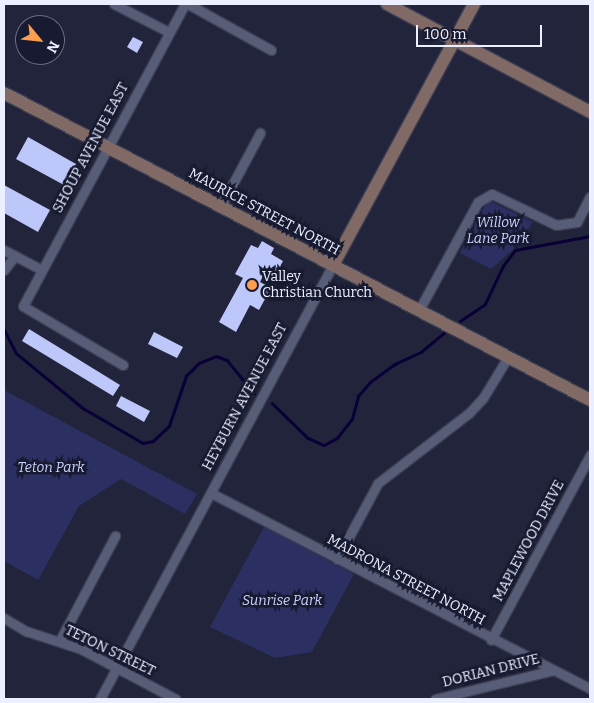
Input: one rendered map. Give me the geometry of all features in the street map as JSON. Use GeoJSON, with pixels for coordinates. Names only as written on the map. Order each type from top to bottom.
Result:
{"type":"FeatureCollection","features":[{"type":"Feature","properties":{"kind":"street"},"geometry":{"type":"LineString","coordinates":[[114,4],[169,32]]}},
{"type":"Feature","properties":{"kind":"street"},"geometry":{"type":"LineString","coordinates":[[186,4],[271,50]]}},
{"type":"Feature","properties":{"kind":"street","name":"SHOUP AVENUE EAST"},"geometry":{"type":"LineString","coordinates":[[124,364],[22,306],[169,32],[186,4]]}},
{"type":"Feature","properties":{"kind":"street"},"geometry":{"type":"LineString","coordinates":[[388,4],[590,112]]}},
{"type":"Feature","properties":{"kind":"street","name":"HEYBURN AVENUE EAST"},"geometry":{"type":"LineString","coordinates":[[100,699],[474,4]]}},
{"type":"Feature","properties":{"kind":"street","name":"MAURICE STREET NORTH"},"geometry":{"type":"LineString","coordinates":[[4,92],[590,400]]}},
{"type":"Feature","properties":{"kind":"street"},"geometry":{"type":"LineString","coordinates":[[221,206],[260,134]]}},
{"type":"Feature","properties":{"kind":"street"},"geometry":{"type":"LineString","coordinates":[[418,310],[478,202],[492,194],[556,225],[577,222],[590,197]]}},
{"type":"Feature","properties":{"kind":"street"},"geometry":{"type":"LineString","coordinates":[[4,250],[42,270]]}},
{"type":"Feature","properties":{"kind":"street"},"geometry":{"type":"LineString","coordinates":[[4,270],[15,256]]}},
{"type":"Feature","properties":{"kind":"street"},"geometry":{"type":"LineString","coordinates":[[337,559],[378,483],[470,413],[483,398],[508,356]]}},
{"type":"Feature","properties":{"kind":"street","name":"MAPLEWOOD DRIVE"},"geometry":{"type":"LineString","coordinates":[[491,640],[590,455]]}},
{"type":"Feature","properties":{"kind":"street","name":"MADRONA STREET NORTH"},"geometry":{"type":"LineString","coordinates":[[211,492],[491,640],[590,689]]}},
{"type":"Feature","properties":{"kind":"street"},"geometry":{"type":"LineString","coordinates":[[60,640],[115,536]]}},
{"type":"Feature","properties":{"kind":"street","name":"TETON STREET"},"geometry":{"type":"LineString","coordinates":[[4,618],[26,631],[60,640],[176,699]]}},
{"type":"Feature","properties":{"kind":"street","name":"DORIAN DRIVE"},"geometry":{"type":"LineString","coordinates":[[435,699],[554,670]]}},
{"type":"Feature","properties":{"kind":"green space","name":"Willow Lane Park"},"geometry":{"type":"Polygon","coordinates":[[[488,200],[533,222],[520,243],[491,269],[460,253],[488,200]]]}},
{"type":"Feature","properties":{"kind":"green space","name":"Teton Park"},"geometry":{"type":"Polygon","coordinates":[[[4,390],[197,494],[185,514],[121,479],[79,506],[38,580],[4,561],[4,390]]]}},
{"type":"Feature","properties":{"kind":"green space","name":"Sunrise Park"},"geometry":{"type":"Polygon","coordinates":[[[264,527],[354,574],[312,652],[275,658],[210,627],[264,527]]]}},
{"type":"Feature","properties":{"kind":"building"},"geometry":{"type":"Polygon","coordinates":[[[133,37],[143,42],[137,53],[127,47],[133,37]]]}},
{"type":"Feature","properties":{"kind":"building"},"geometry":{"type":"Polygon","coordinates":[[[28,137],[76,164],[64,185],[16,159],[28,137]]]}},
{"type":"Feature","properties":{"kind":"building"},"geometry":{"type":"Polygon","coordinates":[[[4,185],[50,210],[38,232],[4,213],[4,185]]]}},
{"type":"Feature","properties":{"kind":"building","name":"Valley Christian Church"},"geometry":{"type":"Polygon","coordinates":[[[262,241],[274,248],[271,254],[283,261],[277,273],[267,268],[260,282],[271,288],[259,310],[250,305],[236,332],[219,322],[243,278],[235,274],[251,245],[258,248],[262,241]]]}},
{"type":"Feature","properties":{"kind":"building"},"geometry":{"type":"Polygon","coordinates":[[[29,329],[120,385],[113,396],[22,341],[29,329]]]}},
{"type":"Feature","properties":{"kind":"building"},"geometry":{"type":"Polygon","coordinates":[[[154,332],[183,347],[177,358],[148,344],[154,332]]]}},
{"type":"Feature","properties":{"kind":"building"},"geometry":{"type":"Polygon","coordinates":[[[121,396],[150,411],[144,422],[116,406],[121,396]]]}},
{"type":"Feature","properties":{"kind":"waterway"},"geometry":{"type":"LineString","coordinates":[[460,321],[485,304],[503,266],[515,250],[590,236]]}},
{"type":"Feature","properties":{"kind":"waterway"},"geometry":{"type":"LineString","coordinates":[[4,329],[16,353],[83,408],[143,443],[153,441],[169,426],[186,376],[199,363],[216,356],[227,360],[254,393]]}},
{"type":"Feature","properties":{"kind":"waterway"},"geometry":{"type":"LineString","coordinates":[[272,403],[308,438],[324,445],[337,438],[352,419],[358,396],[370,382],[395,364],[421,352],[444,333]]}},
{"type":"Feature","properties":{"kind":"place","name":"Valley Christian Church"},"geometry":{"type":"Point","coordinates":[252,285]}}]}
